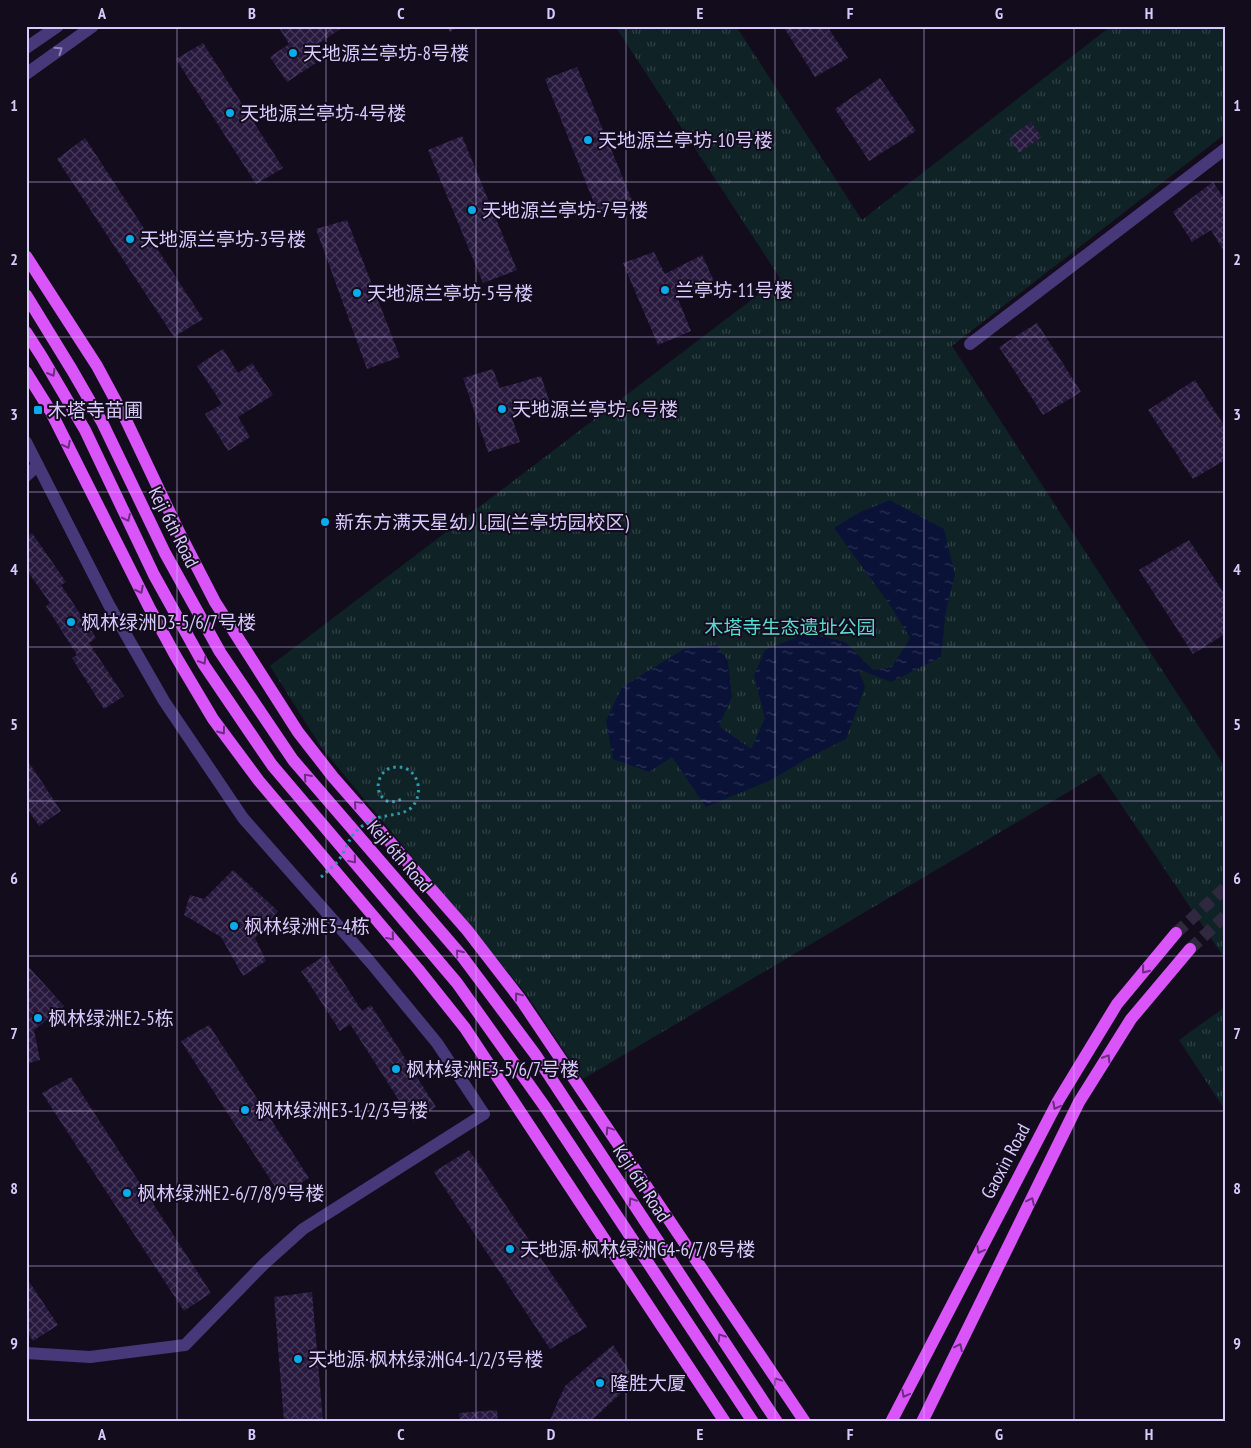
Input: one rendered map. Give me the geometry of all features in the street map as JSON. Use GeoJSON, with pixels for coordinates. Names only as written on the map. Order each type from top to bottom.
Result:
{"type":"FeatureCollection","features":[{"type":"Feature","properties":{"kind":"main road"},"geometry":{"type":"LineString","coordinates":[[26,256],[102,375],[215,602],[298,732],[333,777],[467,930],[521,1000],[805,1422]]}},
{"type":"Feature","properties":{"kind":"main road","name":"Keji 6th Road"},"geometry":{"type":"LineString","coordinates":[[26,295],[102,422],[165,553],[216,643],[292,760],[461,955],[535,1054],[777,1422]]}},
{"type":"Feature","properties":{"kind":"main road","name":"Keji 6th Road"},"geometry":{"type":"LineString","coordinates":[[26,332],[85,430],[154,575],[204,665],[272,765],[457,983],[545,1107],[754,1422]]}},
{"type":"Feature","properties":{"kind":"main road"},"geometry":{"type":"LineString","coordinates":[[26,372],[51,412],[157,623],[213,719],[259,781],[418,969],[465,1028],[725,1422]]}},
{"type":"Feature","properties":{"kind":"main road","name":"Gaoxin Road"},"geometry":{"type":"LineString","coordinates":[[891,1422],[1058,1100],[1117,1004],[1176,933]]}},
{"type":"Feature","properties":{"kind":"main road","name":"Gaoxin Road"},"geometry":{"type":"LineString","coordinates":[[922,1422],[1079,1102],[1131,1019],[1190,949]]}},
{"type":"Feature","properties":{"kind":"street"},"geometry":{"type":"LineString","coordinates":[[26,48],[58,26]]}},
{"type":"Feature","properties":{"kind":"street"},"geometry":{"type":"LineString","coordinates":[[26,74],[93,26]]}},
{"type":"Feature","properties":{"kind":"street"},"geometry":{"type":"LineString","coordinates":[[970,344],[1225,149]]}},
{"type":"Feature","properties":{"kind":"street"},"geometry":{"type":"LineString","coordinates":[[26,442],[110,605],[164,701],[243,818],[371,964],[437,1043],[484,1114],[303,1229],[264,1264],[185,1345],[90,1356],[26,1353]]}},
{"type":"Feature","properties":{"kind":"street"},"geometry":{"type":"LineString","coordinates":[[26,476],[38,465]]}},
{"type":"Feature","properties":{"kind":"path"},"geometry":{"type":"LineString","coordinates":[[321,877],[341,856],[356,831],[376,818],[402,813],[410,808],[416,800],[419,792],[418,782],[413,773],[407,768],[399,767],[384,771],[378,783],[382,796],[387,801],[394,802],[402,799]]}},
{"type":"Feature","properties":{"kind":"green space","name":"木塔寺生态遗址公园"},"geometry":{"type":"Polygon","coordinates":[[[615,26],[736,26],[862,220],[1111,26],[1225,26],[1225,134],[952,346],[1225,767],[1225,959],[1100,773],[583,1079],[526,994],[321,747],[270,666],[780,278],[615,26]]]}},
{"type":"Feature","properties":{"kind":"green space"},"geometry":{"type":"Polygon","coordinates":[[[1225,1007],[1225,1110],[1179,1040],[1225,1007]]]}},
{"type":"Feature","properties":{"kind":"water"},"geometry":{"type":"Polygon","coordinates":[[[890,500],[944,529],[955,575],[946,610],[941,657],[891,682],[858,669],[865,687],[846,739],[808,758],[771,780],[706,807],[672,757],[649,772],[613,759],[606,721],[622,687],[684,649],[717,645],[728,661],[732,697],[719,726],[751,749],[765,718],[754,676],[765,650],[807,633],[845,642],[873,670],[892,667],[910,638],[892,608],[834,528],[858,513],[890,500]]]}},
{"type":"Feature","properties":{"kind":"building","name":"天地源兰亭坊-8号楼"},"geometry":{"type":"Polygon","coordinates":[[[278,26],[341,26],[342,28],[309,50],[316,63],[287,82],[270,57],[289,44],[278,26]]]}},
{"type":"Feature","properties":{"kind":"building"},"geometry":{"type":"Polygon","coordinates":[[[447,26],[460,26],[450,32],[447,26]]]}},
{"type":"Feature","properties":{"kind":"building"},"geometry":{"type":"Polygon","coordinates":[[[783,26],[827,26],[848,58],[815,77],[783,26]]]}},
{"type":"Feature","properties":{"kind":"building","name":"天地源兰亭坊-4号楼"},"geometry":{"type":"Polygon","coordinates":[[[203,43],[283,168],[256,184],[176,59],[203,43]]]}},
{"type":"Feature","properties":{"kind":"building","name":"天地源兰亭坊-10号楼"},"geometry":{"type":"Polygon","coordinates":[[[577,67],[632,200],[598,213],[545,79],[577,67]]]}},
{"type":"Feature","properties":{"kind":"building"},"geometry":{"type":"Polygon","coordinates":[[[880,78],[916,131],[869,161],[835,109],[880,78]]]}},
{"type":"Feature","properties":{"kind":"building"},"geometry":{"type":"Polygon","coordinates":[[[1031,122],[1042,137],[1019,153],[1009,138],[1031,122]]]}},
{"type":"Feature","properties":{"kind":"building","name":"天地源兰亭坊-7号楼"},"geometry":{"type":"Polygon","coordinates":[[[462,136],[517,270],[483,283],[428,150],[462,136]]]}},
{"type":"Feature","properties":{"kind":"building","name":"天地源兰亭坊-3号楼"},"geometry":{"type":"Polygon","coordinates":[[[85,138],[203,319],[174,337],[57,159],[85,138]]]}},
{"type":"Feature","properties":{"kind":"building"},"geometry":{"type":"Polygon","coordinates":[[[1213,182],[1225,200],[1225,253],[1211,230],[1192,242],[1173,212],[1213,182]]]}},
{"type":"Feature","properties":{"kind":"building","name":"天地源兰亭坊-5号楼"},"geometry":{"type":"Polygon","coordinates":[[[347,220],[400,357],[367,369],[316,229],[347,220]]]}},
{"type":"Feature","properties":{"kind":"building","name":"兰亭坊-11号楼"},"geometry":{"type":"Polygon","coordinates":[[[654,252],[665,274],[702,255],[714,281],[678,299],[691,331],[658,345],[623,263],[654,252]]]}},
{"type":"Feature","properties":{"kind":"building"},"geometry":{"type":"Polygon","coordinates":[[[1037,323],[1081,392],[1043,415],[999,347],[1037,323]]]}},
{"type":"Feature","properties":{"kind":"building"},"geometry":{"type":"Polygon","coordinates":[[[223,349],[238,373],[252,363],[273,395],[238,417],[250,437],[228,451],[205,414],[222,404],[197,366],[223,349]]]}},
{"type":"Feature","properties":{"kind":"building","name":"天地源兰亭坊-6号楼"},"geometry":{"type":"Polygon","coordinates":[[[493,369],[500,388],[541,376],[550,403],[511,415],[520,442],[488,452],[463,378],[493,369]]]}},
{"type":"Feature","properties":{"kind":"building"},"geometry":{"type":"Polygon","coordinates":[[[1195,380],[1225,427],[1225,460],[1193,479],[1148,410],[1195,380]]]}},
{"type":"Feature","properties":{"kind":"building","name":"枫林绿洲D3-5/6/7号楼"},"geometry":{"type":"Polygon","coordinates":[[[32,533],[66,582],[61,585],[96,638],[89,643],[124,696],[104,709],[72,658],[77,655],[46,606],[50,603],[26,569],[26,536],[32,533]]]}},
{"type":"Feature","properties":{"kind":"building"},"geometry":{"type":"Polygon","coordinates":[[[1189,540],[1225,595],[1225,634],[1193,654],[1139,570],[1189,540]]]}},
{"type":"Feature","properties":{"kind":"building"},"geometry":{"type":"Polygon","coordinates":[[[26,758],[61,811],[39,826],[26,807],[26,758]]]}},
{"type":"Feature","properties":{"kind":"building","name":"枫林绿洲E3-4栋"},"geometry":{"type":"Polygon","coordinates":[[[233,870],[278,911],[255,938],[266,961],[243,976],[221,937],[184,915],[190,895],[204,899],[233,870]]]}},
{"type":"Feature","properties":{"kind":"building","name":"枫林绿洲E3-5/6/7号楼"},"geometry":{"type":"Polygon","coordinates":[[[326,955],[362,1011],[371,1005],[436,1107],[413,1122],[350,1024],[340,1031],[301,971],[326,955]]]}},
{"type":"Feature","properties":{"kind":"building","name":"枫林绿洲E2-5栋"},"geometry":{"type":"Polygon","coordinates":[[[26,964],[64,1006],[34,1030],[40,1060],[26,1064],[26,964]]]}},
{"type":"Feature","properties":{"kind":"building","name":"枫林绿洲E3-1/2/3号楼"},"geometry":{"type":"Polygon","coordinates":[[[209,1025],[309,1178],[281,1196],[181,1041],[209,1025]]]}},
{"type":"Feature","properties":{"kind":"building","name":"枫林绿洲E2-6/7/8/9号楼"},"geometry":{"type":"Polygon","coordinates":[[[71,1077],[211,1293],[184,1311],[42,1093],[71,1077]]]}},
{"type":"Feature","properties":{"kind":"building","name":"天地源·枫林绿洲G4-6/7/8号楼"},"geometry":{"type":"Polygon","coordinates":[[[469,1150],[587,1327],[550,1349],[434,1172],[469,1150]]]}},
{"type":"Feature","properties":{"kind":"building"},"geometry":{"type":"Polygon","coordinates":[[[26,1277],[58,1325],[33,1341],[26,1330],[26,1277]]]}},
{"type":"Feature","properties":{"kind":"building","name":"天地源·枫林绿洲G4-1/2/3号楼"},"geometry":{"type":"Polygon","coordinates":[[[312,1292],[323,1422],[284,1422],[274,1297],[312,1292]]]}},
{"type":"Feature","properties":{"kind":"building","name":"隆胜大厦"},"geometry":{"type":"Polygon","coordinates":[[[613,1345],[635,1380],[590,1422],[549,1422],[565,1386],[613,1345]]]}},
{"type":"Feature","properties":{"kind":"building"},"geometry":{"type":"Polygon","coordinates":[[[497,1410],[498,1422],[460,1422],[459,1413],[497,1410]]]}},
{"type":"Feature","properties":{"kind":"tunnel"},"geometry":{"type":"LineString","coordinates":[[1176,933],[1225,888]]}},
{"type":"Feature","properties":{"kind":"tunnel"},"geometry":{"type":"LineString","coordinates":[[1190,949],[1225,916]]}},
{"type":"Feature","properties":{"kind":"place","name":"天地源兰亭坊-8号楼"},"geometry":{"type":"Point","coordinates":[293,53]}},
{"type":"Feature","properties":{"kind":"place","name":"天地源兰亭坊-4号楼"},"geometry":{"type":"Point","coordinates":[230,113]}},
{"type":"Feature","properties":{"kind":"place","name":"天地源兰亭坊-10号楼"},"geometry":{"type":"Point","coordinates":[588,140]}},
{"type":"Feature","properties":{"kind":"place","name":"天地源兰亭坊-7号楼"},"geometry":{"type":"Point","coordinates":[472,210]}},
{"type":"Feature","properties":{"kind":"place","name":"天地源兰亭坊-3号楼"},"geometry":{"type":"Point","coordinates":[130,239]}},
{"type":"Feature","properties":{"kind":"place","name":"兰亭坊-11号楼"},"geometry":{"type":"Point","coordinates":[665,290]}},
{"type":"Feature","properties":{"kind":"place","name":"天地源兰亭坊-5号楼"},"geometry":{"type":"Point","coordinates":[357,293]}},
{"type":"Feature","properties":{"kind":"place","name":"天地源兰亭坊-6号楼"},"geometry":{"type":"Point","coordinates":[502,409]}},
{"type":"Feature","properties":{"kind":"place","name":"木塔寺苗圃"},"geometry":{"type":"Point","coordinates":[38,410]}},
{"type":"Feature","properties":{"kind":"place","name":"新东方满天星幼儿园(兰亭坊园校区)"},"geometry":{"type":"Point","coordinates":[325,522]}},
{"type":"Feature","properties":{"kind":"place","name":"枫林绿洲D3-5/6/7号楼"},"geometry":{"type":"Point","coordinates":[71,622]}},
{"type":"Feature","properties":{"kind":"place","name":"枫林绿洲E3-4栋"},"geometry":{"type":"Point","coordinates":[234,926]}},
{"type":"Feature","properties":{"kind":"place","name":"枫林绿洲E2-5栋"},"geometry":{"type":"Point","coordinates":[38,1018]}},
{"type":"Feature","properties":{"kind":"place","name":"枫林绿洲E3-5/6/7号楼"},"geometry":{"type":"Point","coordinates":[396,1069]}},
{"type":"Feature","properties":{"kind":"place","name":"枫林绿洲E3-1/2/3号楼"},"geometry":{"type":"Point","coordinates":[245,1110]}},
{"type":"Feature","properties":{"kind":"place","name":"枫林绿洲E2-6/7/8/9号楼"},"geometry":{"type":"Point","coordinates":[127,1193]}},
{"type":"Feature","properties":{"kind":"place","name":"天地源·枫林绿洲G4-6/7/8号楼"},"geometry":{"type":"Point","coordinates":[510,1249]}},
{"type":"Feature","properties":{"kind":"place","name":"天地源·枫林绿洲G4-1/2/3号楼"},"geometry":{"type":"Point","coordinates":[298,1359]}},
{"type":"Feature","properties":{"kind":"place","name":"隆胜大厦"},"geometry":{"type":"Point","coordinates":[600,1383]}}]}
